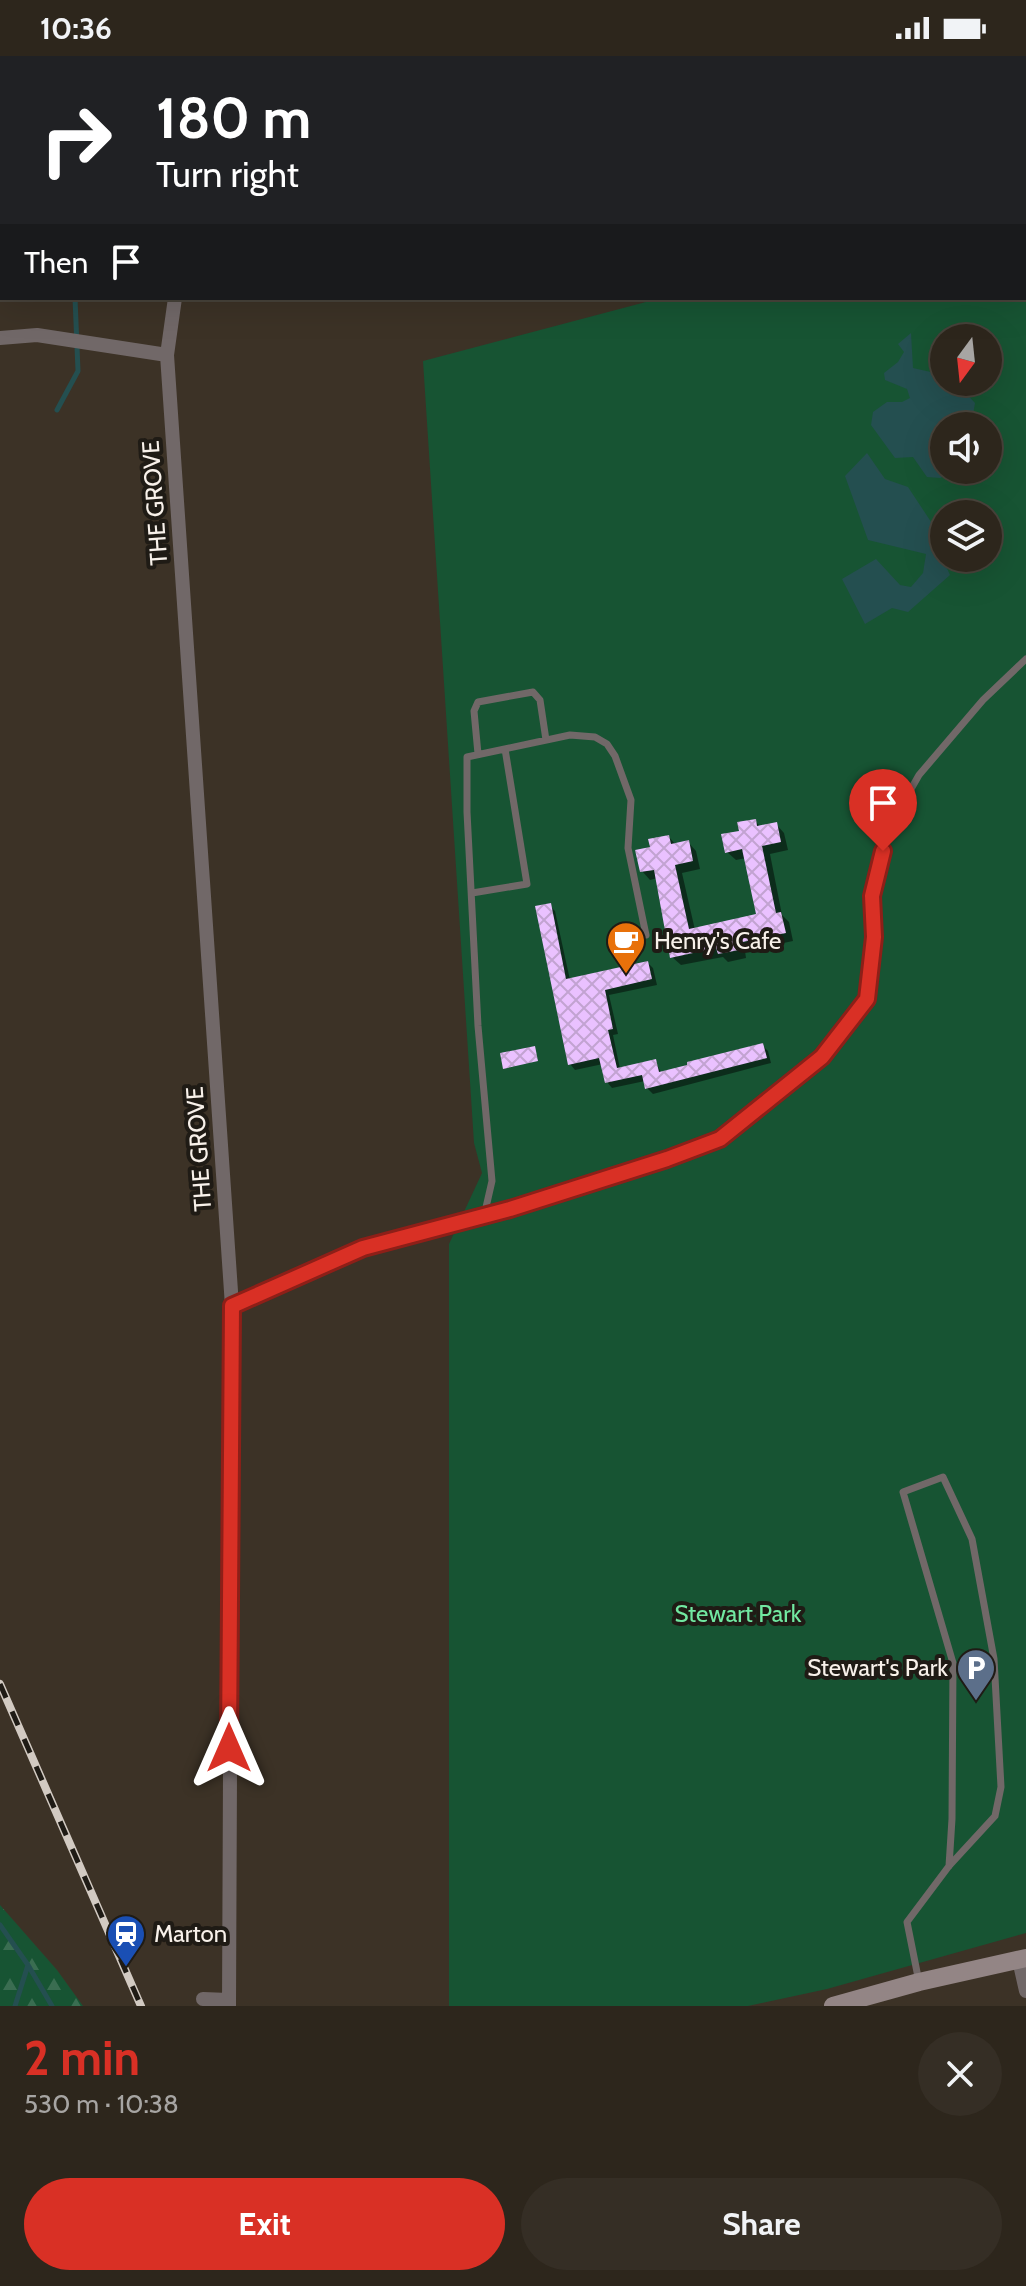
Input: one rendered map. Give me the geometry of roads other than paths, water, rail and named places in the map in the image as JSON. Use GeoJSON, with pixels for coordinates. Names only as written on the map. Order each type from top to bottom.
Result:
{"type":"FeatureCollection","features":[{"type":"Feature","properties":{"kind":"main road"},"geometry":{"type":"LineString","coordinates":[[833,2006],[919,1982],[1022,1959]]}},
{"type":"Feature","properties":{"kind":"street","name":"THE GROVE"},"geometry":{"type":"LineString","coordinates":[[175,300],[167,355],[232,1306],[228,2003],[203,1999]]}},
{"type":"Feature","properties":{"kind":"street"},"geometry":{"type":"LineString","coordinates":[[0,338],[37,335],[167,355]]}},
{"type":"Feature","properties":{"kind":"street"},"geometry":{"type":"LineString","coordinates":[[1022,1959],[1026,1991]]}},
{"type":"Feature","properties":{"kind":"lane"},"geometry":{"type":"LineString","coordinates":[[232,1306],[363,1248],[484,1216],[667,1159],[720,1139],[822,1057],[867,999],[874,937],[872,896],[883,851],[899,810],[928,764],[983,700],[1026,659]]}},
{"type":"Feature","properties":{"kind":"lane"},"geometry":{"type":"LineString","coordinates":[[478,754],[474,711],[478,702],[533,692],[540,700],[546,740]]}},
{"type":"Feature","properties":{"kind":"lane"},"geometry":{"type":"LineString","coordinates":[[484,1216],[492,1181],[479,1041],[467,757],[570,735],[595,737],[607,744],[615,756],[631,800],[628,848],[646,935]]}},
{"type":"Feature","properties":{"kind":"lane"},"geometry":{"type":"LineString","coordinates":[[472,893],[527,884],[505,749]]}},
{"type":"Feature","properties":{"kind":"lane"},"geometry":{"type":"LineString","coordinates":[[919,1982],[907,1922],[949,1866],[995,1816],[1001,1787],[994,1659],[972,1539],[943,1477],[903,1492],[953,1663],[949,1866]]}},
{"type":"Feature","properties":{"kind":"water"},"geometry":{"type":"Polygon","coordinates":[[[911,333],[913,368],[930,372],[930,396],[968,396],[975,403],[973,412],[930,412],[930,477],[913,457],[895,458],[871,425],[873,412],[887,402],[902,402],[910,398],[907,389],[885,380],[884,373],[898,362],[904,352],[898,344],[911,333]]]}},
{"type":"Feature","properties":{"kind":"water"},"geometry":{"type":"Polygon","coordinates":[[[867,453],[885,479],[908,487],[930,520],[930,572],[949,572],[950,575],[908,612],[892,608],[865,624],[842,579],[876,559],[900,585],[911,587],[923,573],[926,554],[868,540],[845,476],[867,453]]]}},
{"type":"Feature","properties":{"kind":"waterway"},"geometry":{"type":"LineString","coordinates":[[57,410],[78,371],[75,300]]}},
{"type":"Feature","properties":{"kind":"waterway"},"geometry":{"type":"LineString","coordinates":[[0,1925],[28,1965]]}},
{"type":"Feature","properties":{"kind":"waterway"},"geometry":{"type":"LineString","coordinates":[[15,2006],[28,1965],[52,2006]]}},
{"type":"Feature","properties":{"kind":"railway"},"geometry":{"type":"LineString","coordinates":[[0,1684],[141,2006]]}},
{"type":"Feature","properties":{"kind":"place","name":"Henry's Cafe"},"geometry":{"type":"Point","coordinates":[626,975]}},
{"type":"Feature","properties":{"kind":"place","name":"Stewart's Park"},"geometry":{"type":"Point","coordinates":[976,1702]}},
{"type":"Feature","properties":{"kind":"place","name":"Marton"},"geometry":{"type":"Point","coordinates":[126,1968]}},
{"type":"Feature","properties":{"kind":"park label","name":"Stewart Park"},"geometry":{"type":"Point","coordinates":[738,1614]}}]}
